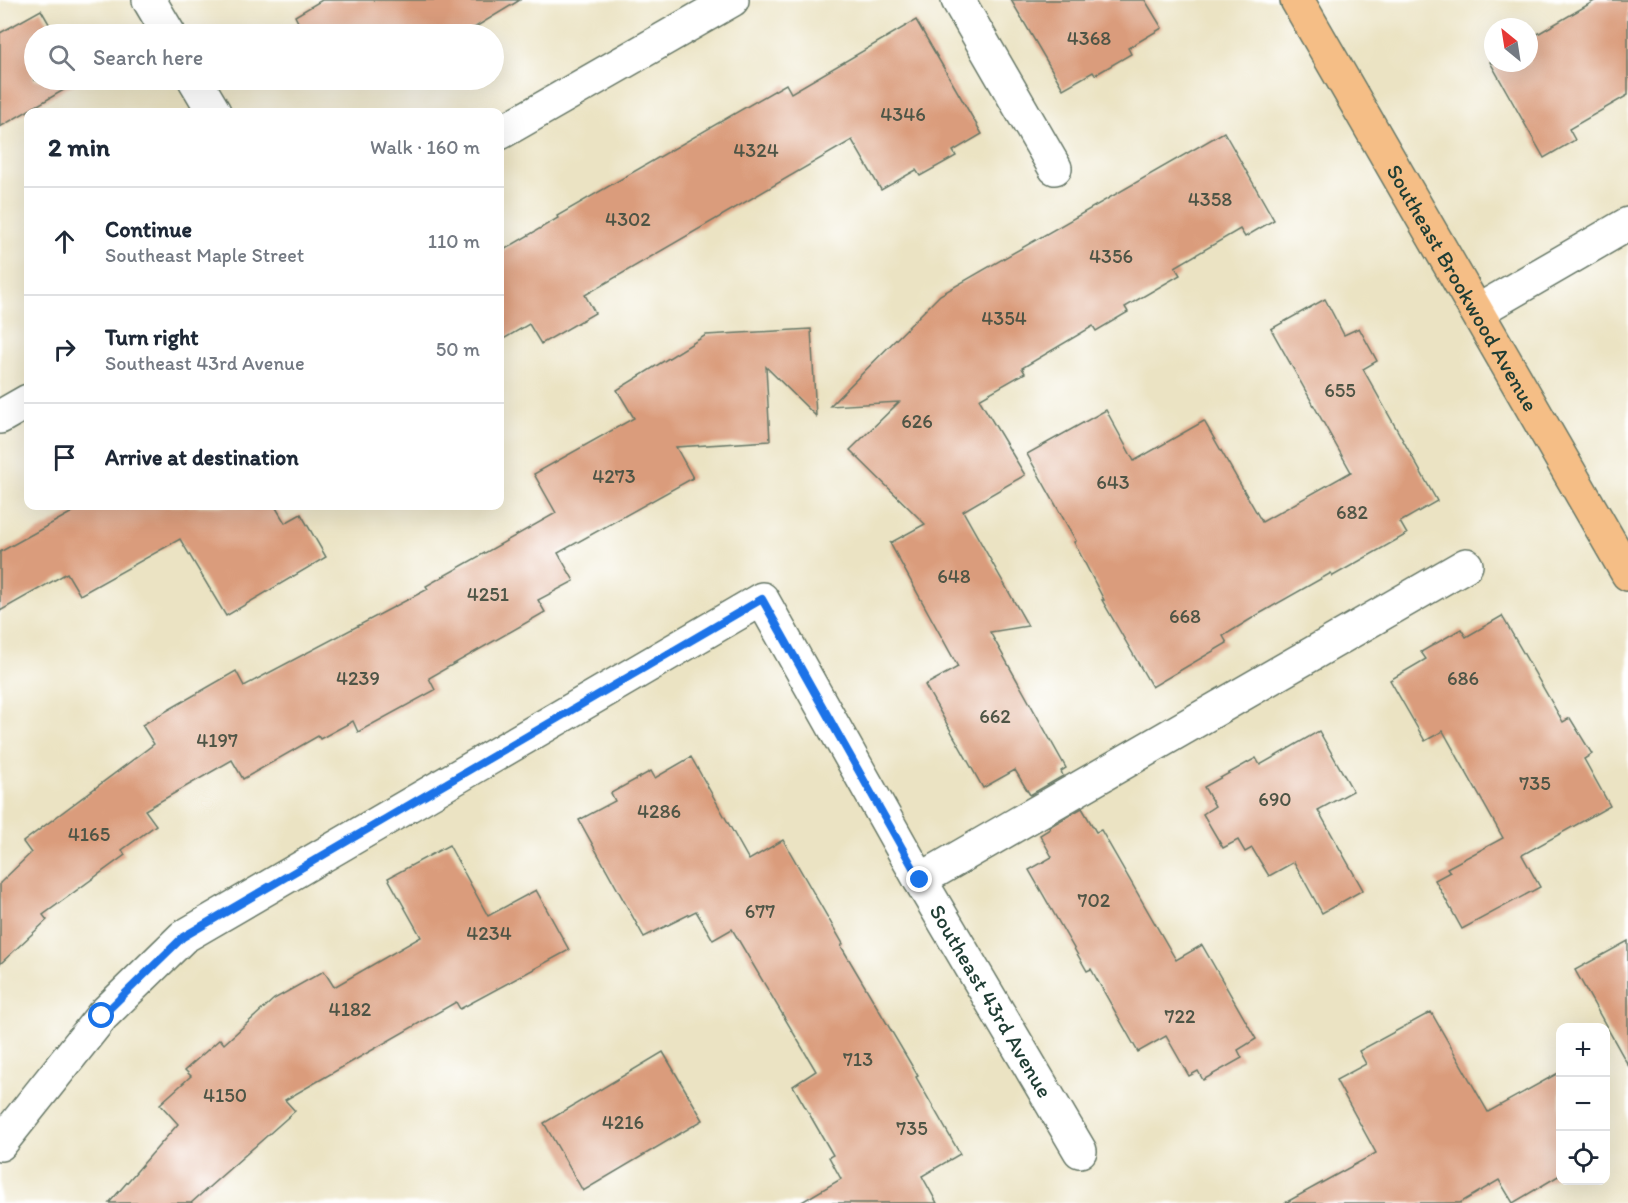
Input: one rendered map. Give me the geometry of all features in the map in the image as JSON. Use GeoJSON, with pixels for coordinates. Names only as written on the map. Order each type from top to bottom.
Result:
{"type":"FeatureCollection","features":[{"type":"Feature","properties":{"kind":"main road","name":"Southeast Brookwood Avenue"},"geometry":{"type":"LineString","coordinates":[[1297,0],[1628,574]]}},
{"type":"Feature","properties":{"kind":"street"},"geometry":{"type":"LineString","coordinates":[[148,0],[163,24]]}},
{"type":"Feature","properties":{"kind":"street"},"geometry":{"type":"LineString","coordinates":[[504,131],[732,0]]}},
{"type":"Feature","properties":{"kind":"street"},"geometry":{"type":"LineString","coordinates":[[958,0],[1055,168]]}},
{"type":"Feature","properties":{"kind":"street"},"geometry":{"type":"LineString","coordinates":[[201,90],[212,108]]}},
{"type":"Feature","properties":{"kind":"street"},"geometry":{"type":"LineString","coordinates":[[1478,311],[1628,224]]}},
{"type":"Feature","properties":{"kind":"street"},"geometry":{"type":"LineString","coordinates":[[0,417],[24,403]]}},
{"type":"Feature","properties":{"kind":"street"},"geometry":{"type":"LineString","coordinates":[[920,880],[1466,565]]}},
{"type":"Feature","properties":{"kind":"street","name":"Southeast 43rd Avenue"},"geometry":{"type":"LineString","coordinates":[[0,1144],[102,1016],[183,937],[762,599],[920,880],[1080,1151]]}},
{"type":"Feature","properties":{"kind":"building"},"geometry":{"type":"Polygon","coordinates":[[[322,0],[520,0],[480,24],[299,24],[295,16],[322,0]]]}},
{"type":"Feature","properties":{"kind":"building"},"geometry":{"type":"Polygon","coordinates":[[[1011,0],[1145,0],[1162,28],[1128,48],[1131,54],[1095,75],[1093,72],[1063,89],[1011,0]]]}},
{"type":"Feature","properties":{"kind":"building"},"geometry":{"type":"Polygon","coordinates":[[[1596,0],[1628,0],[1628,95],[1569,129],[1575,140],[1544,158],[1496,72],[1538,72],[1538,34],[1596,0]]]}},
{"type":"Feature","properties":{"kind":"building"},"geometry":{"type":"Polygon","coordinates":[[[41,10],[49,24],[24,24],[24,90],[64,90],[33,108],[24,108],[24,113],[0,127],[0,33],[41,10]]]}},
{"type":"Feature","properties":{"kind":"building"},"geometry":{"type":"Polygon","coordinates":[[[916,20],[982,134],[953,151],[956,156],[920,176],[916,170],[881,190],[852,140],[585,295],[595,313],[541,344],[529,324],[504,339],[504,250],[558,218],[557,216],[786,84],[791,93],[916,20]]]}},
{"type":"Feature","properties":{"kind":"building"},"geometry":{"type":"Polygon","coordinates":[[[1224,132],[1274,220],[1245,237],[1240,229],[1175,267],[1180,275],[1125,307],[1128,312],[1096,331],[1093,326],[1022,368],[1025,373],[979,399],[1025,475],[963,511],[1028,626],[990,632],[1066,768],[1061,771],[1063,776],[1030,795],[1015,770],[983,788],[925,685],[958,667],[890,543],[925,524],[850,450],[899,402],[830,406],[940,295],[1224,132]]]}},
{"type":"Feature","properties":{"kind":"building"},"geometry":{"type":"Polygon","coordinates":[[[1325,299],[1344,335],[1359,328],[1377,361],[1363,369],[1437,501],[1400,522],[1407,534],[1333,576],[1331,573],[1259,614],[1223,636],[1227,643],[1152,687],[1102,600],[1104,600],[1074,542],[1076,541],[1027,454],[1106,410],[1134,461],[1204,421],[1262,522],[1351,472],[1271,329],[1325,299]]]}},
{"type":"Feature","properties":{"kind":"building"},"geometry":{"type":"Polygon","coordinates":[[[811,329],[816,416],[766,367],[770,441],[676,447],[693,478],[558,553],[574,581],[538,600],[545,612],[429,678],[435,690],[358,732],[353,721],[320,739],[318,736],[243,779],[232,760],[145,810],[156,825],[122,850],[125,855],[43,915],[47,920],[0,964],[0,883],[31,853],[23,842],[154,744],[142,725],[236,671],[244,686],[428,589],[426,586],[556,513],[534,474],[634,418],[617,390],[706,335],[811,329]]]}},
{"type":"Feature","properties":{"kind":"building"},"geometry":{"type":"Polygon","coordinates":[[[76,510],[277,510],[285,523],[301,514],[326,557],[226,616],[180,539],[80,595],[67,573],[0,611],[0,552],[76,510]]]}},
{"type":"Feature","properties":{"kind":"building"},"geometry":{"type":"Polygon","coordinates":[[[1502,616],[1563,722],[1570,718],[1592,754],[1584,759],[1610,806],[1522,855],[1540,887],[1462,929],[1435,880],[1450,872],[1447,868],[1503,838],[1443,731],[1425,741],[1390,680],[1426,659],[1421,652],[1461,629],[1466,637],[1502,616]]]}},
{"type":"Feature","properties":{"kind":"building"},"geometry":{"type":"Polygon","coordinates":[[[1319,731],[1353,791],[1318,810],[1363,890],[1322,913],[1294,862],[1269,876],[1252,848],[1245,852],[1238,840],[1223,848],[1203,814],[1215,806],[1204,787],[1256,758],[1260,765],[1319,731]]]}},
{"type":"Feature","properties":{"kind":"building"},"geometry":{"type":"Polygon","coordinates":[[[691,757],[749,860],[783,840],[843,944],[841,946],[918,1076],[916,1077],[960,1154],[922,1176],[937,1203],[800,1203],[841,1179],[829,1157],[833,1155],[793,1086],[816,1071],[732,929],[713,940],[696,911],[644,937],[579,820],[615,801],[611,793],[651,771],[655,778],[691,757]]]}},
{"type":"Feature","properties":{"kind":"building"},"geometry":{"type":"Polygon","coordinates":[[[1082,808],[1096,832],[1101,830],[1176,960],[1202,945],[1256,1039],[1238,1050],[1242,1058],[1203,1080],[1198,1071],[1189,1076],[1166,1036],[1138,1052],[1091,969],[1087,971],[1029,870],[1052,857],[1040,835],[1050,829],[1049,827],[1082,808]]]}},
{"type":"Feature","properties":{"kind":"building"},"geometry":{"type":"Polygon","coordinates":[[[449,845],[488,916],[536,890],[569,950],[460,1009],[456,1002],[285,1100],[295,1111],[191,1203],[109,1203],[178,1124],[160,1104],[191,1076],[185,1070],[220,1039],[224,1044],[274,999],[324,971],[334,987],[421,937],[388,878],[449,845]]]}},
{"type":"Feature","properties":{"kind":"building"},"geometry":{"type":"Polygon","coordinates":[[[1628,941],[1628,1065],[1610,1033],[1610,1023],[1605,1023],[1575,970],[1628,941]]]}},
{"type":"Feature","properties":{"kind":"building"},"geometry":{"type":"Polygon","coordinates":[[[1431,1012],[1488,1112],[1556,1074],[1556,1177],[1513,1203],[1499,1180],[1460,1203],[1285,1203],[1376,1153],[1336,1080],[1366,1064],[1359,1051],[1431,1012]]]}},
{"type":"Feature","properties":{"kind":"building"},"geometry":{"type":"Polygon","coordinates":[[[663,1052],[703,1120],[583,1191],[544,1123],[663,1052]]]}},
{"type":"Feature","properties":{"kind":"route"},"geometry":{"type":"LineString","coordinates":[[102,1016],[183,937],[762,599],[920,880]]}}]}
